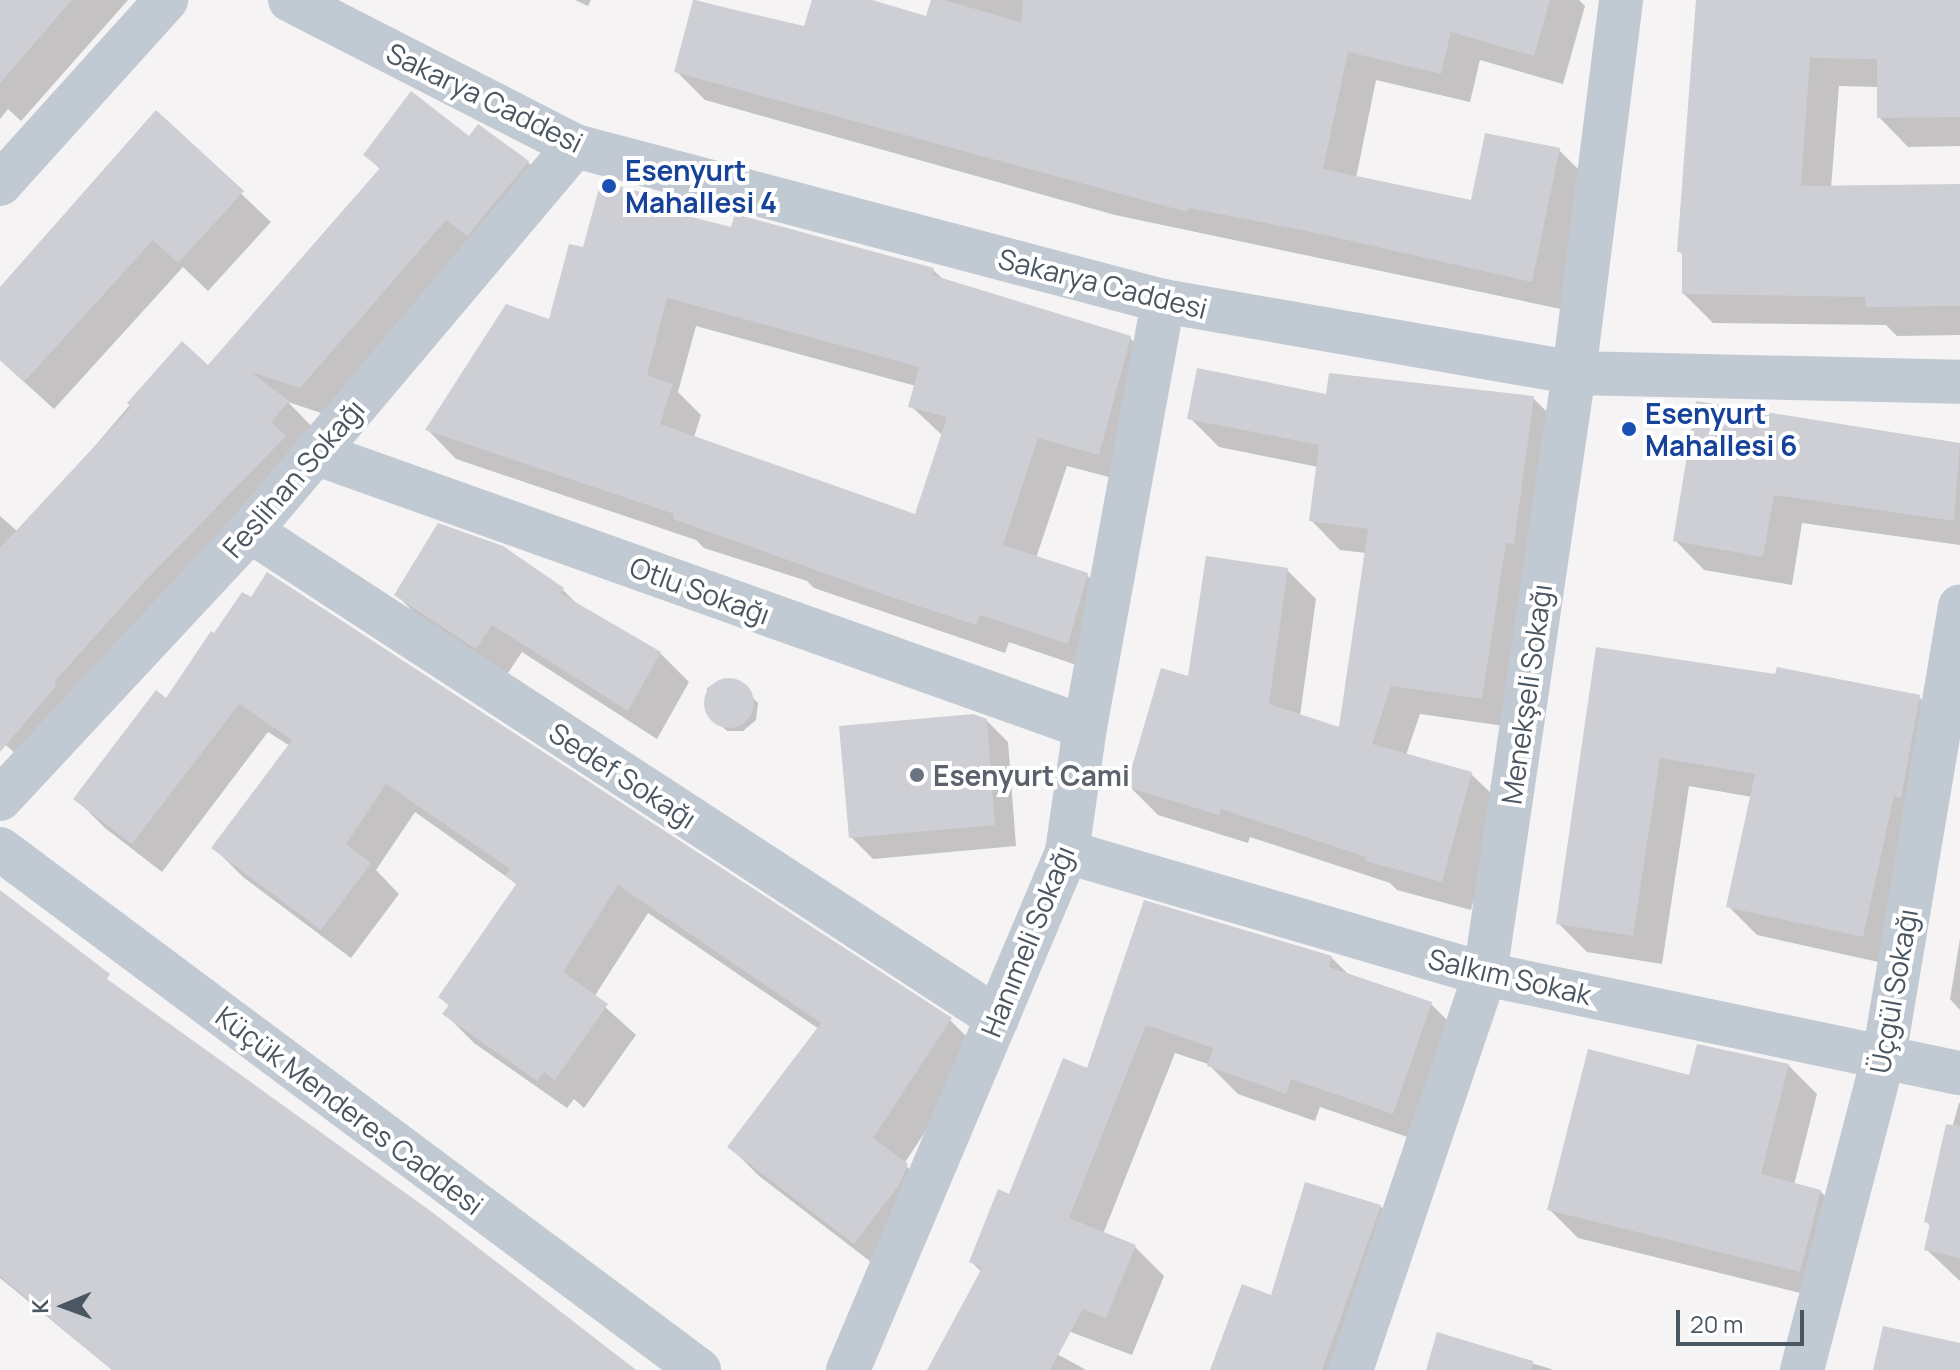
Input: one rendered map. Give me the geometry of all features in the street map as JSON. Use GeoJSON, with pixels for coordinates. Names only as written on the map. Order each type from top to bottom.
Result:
{"type":"FeatureCollection","features":[{"type":"Feature","properties":{"kind":"street"},"geometry":{"type":"LineString","coordinates":[[0,184],[166,0]]}},
{"type":"Feature","properties":{"kind":"street","name":"Sakarya Caddesi"},"geometry":{"type":"LineString","coordinates":[[290,0],[575,146],[1163,301],[1574,373],[1960,382]]}},
{"type":"Feature","properties":{"kind":"street","name":"Menekşeli Sokağı"},"geometry":{"type":"LineString","coordinates":[[1351,1370],[1485,974],[1574,373],[1621,0]]}},
{"type":"Feature","properties":{"kind":"street","name":"Feslihan Sokağı"},"geometry":{"type":"LineString","coordinates":[[0,799],[250,531],[575,146]]}},
{"type":"Feature","properties":{"kind":"street","name":"Hanımeli Sokağı"},"geometry":{"type":"LineString","coordinates":[[848,1370],[1067,852],[1085,727],[1163,301]]}},
{"type":"Feature","properties":{"kind":"street","name":"Otlu Sokağı"},"geometry":{"type":"LineString","coordinates":[[315,453],[1085,727]]}},
{"type":"Feature","properties":{"kind":"street","name":"Sedef Sokağı"},"geometry":{"type":"LineString","coordinates":[[250,531],[997,1018]]}},
{"type":"Feature","properties":{"kind":"street","name":"Üçgül Sokağı"},"geometry":{"type":"LineString","coordinates":[[1802,1370],[1884,1056],[1960,606]]}},
{"type":"Feature","properties":{"kind":"street","name":"Küçük Menderes Caddesi"},"geometry":{"type":"LineString","coordinates":[[0,849],[699,1370]]}},
{"type":"Feature","properties":{"kind":"street","name":"Salkım Sokak"},"geometry":{"type":"LineString","coordinates":[[1067,852],[1485,974],[1960,1073]]}},
{"type":"Feature","properties":{"kind":"building"},"geometry":{"type":"Polygon","coordinates":[[[0,0],[72,0],[0,83],[0,0]]]}},
{"type":"Feature","properties":{"kind":"building"},"geometry":{"type":"Polygon","coordinates":[[[693,0],[804,26],[812,0],[872,0],[926,16],[931,0],[944,0],[1021,22],[1023,0],[1550,0],[1534,56],[1451,32],[1441,74],[1348,52],[1323,169],[1471,200],[1485,133],[1560,148],[1532,282],[1311,232],[1189,208],[1187,212],[674,72],[693,0]]]}},
{"type":"Feature","properties":{"kind":"building"},"geometry":{"type":"Polygon","coordinates":[[[1696,0],[1960,0],[1960,117],[1877,118],[1877,59],[1810,58],[1801,186],[1960,184],[1960,306],[1866,307],[1865,297],[1682,294],[1682,252],[1677,252],[1696,0]]]}},
{"type":"Feature","properties":{"kind":"building"},"geometry":{"type":"Polygon","coordinates":[[[411,91],[469,136],[478,124],[529,161],[467,236],[446,220],[300,388],[251,372],[289,401],[271,422],[286,436],[142,584],[54,682],[57,685],[0,752],[0,548],[131,407],[127,403],[182,341],[208,365],[380,168],[363,155],[411,91]]]}},
{"type":"Feature","properties":{"kind":"building"},"geometry":{"type":"Polygon","coordinates":[[[156,110],[244,191],[178,263],[153,240],[24,382],[0,360],[0,287],[156,110]]]}},
{"type":"Feature","properties":{"kind":"building"},"geometry":{"type":"Polygon","coordinates":[[[601,181],[662,198],[660,209],[731,227],[735,214],[934,268],[932,275],[1131,336],[1099,455],[1038,438],[1003,545],[1088,573],[1068,644],[980,615],[976,625],[888,596],[673,519],[674,514],[425,430],[506,304],[549,319],[569,244],[583,247],[601,181]],[[667,298],[647,375],[673,384],[660,424],[915,514],[947,417],[908,407],[919,367],[667,298]]]}},
{"type":"Feature","properties":{"kind":"building"},"geometry":{"type":"Polygon","coordinates":[[[1197,368],[1326,394],[1329,373],[1534,396],[1514,544],[1506,543],[1482,699],[1391,686],[1372,744],[1472,772],[1442,882],[1365,861],[1366,857],[1221,809],[1219,815],[1126,787],[1161,668],[1188,676],[1206,556],[1288,568],[1269,704],[1339,727],[1368,529],[1309,521],[1319,445],[1187,419],[1197,368]]]}},
{"type":"Feature","properties":{"kind":"building"},"geometry":{"type":"Polygon","coordinates":[[[1696,401],[1960,443],[1954,521],[1774,495],[1763,557],[1673,541],[1696,401]]]}},
{"type":"Feature","properties":{"kind":"building"},"geometry":{"type":"Polygon","coordinates":[[[438,523],[503,546],[564,588],[560,593],[661,652],[628,711],[492,625],[476,649],[394,595],[438,523]]]}},
{"type":"Feature","properties":{"kind":"building"},"geometry":{"type":"Polygon","coordinates":[[[267,572],[952,1018],[873,1138],[908,1164],[899,1185],[854,1244],[727,1147],[821,1023],[618,885],[563,972],[608,1004],[555,1080],[544,1072],[537,1081],[442,1014],[449,1005],[438,997],[517,883],[505,876],[510,869],[386,784],[346,844],[371,863],[321,930],[211,848],[292,740],[239,704],[132,844],[73,799],[156,690],[166,698],[211,631],[214,633],[242,592],[251,597],[267,572]]]}},
{"type":"Feature","properties":{"kind":"building"},"geometry":{"type":"Polygon","coordinates":[[[1596,647],[1775,674],[1777,667],[1920,695],[1901,798],[1894,796],[1863,937],[1726,907],[1755,774],[1660,758],[1633,936],[1556,924],[1596,647]]]}},
{"type":"Feature","properties":{"kind":"building"},"geometry":{"type":"Polygon","coordinates":[[[729,678],[747,685],[754,703],[747,721],[729,728],[711,721],[704,703],[711,685],[729,678]]]}},
{"type":"Feature","properties":{"kind":"building","name":"Esenyurt Cami"},"geometry":{"type":"Polygon","coordinates":[[[973,714],[987,719],[995,825],[849,838],[839,726],[973,714]]]}},
{"type":"Feature","properties":{"kind":"building"},"geometry":{"type":"Polygon","coordinates":[[[0,890],[110,974],[107,979],[432,1212],[636,1370],[112,1370],[0,1276],[0,890]]]}},
{"type":"Feature","properties":{"kind":"building"},"geometry":{"type":"Polygon","coordinates":[[[1144,900],[1332,956],[1329,967],[1432,1002],[1393,1114],[1291,1079],[1286,1094],[1207,1066],[1213,1048],[1146,1025],[1069,1218],[1136,1245],[1106,1318],[1083,1309],[1050,1370],[927,1370],[982,1268],[969,1262],[998,1189],[1009,1194],[1063,1058],[1087,1068],[1144,900]]]}},
{"type":"Feature","properties":{"kind":"building"},"geometry":{"type":"Polygon","coordinates":[[[1697,1044],[1789,1064],[1761,1174],[1821,1190],[1800,1272],[1547,1210],[1588,1049],[1689,1075],[1697,1044]]]}},
{"type":"Feature","properties":{"kind":"building"},"geometry":{"type":"Polygon","coordinates":[[[1946,1124],[1960,1126],[1960,1258],[1924,1250],[1930,1223],[1924,1222],[1946,1124]]]}},
{"type":"Feature","properties":{"kind":"building"},"geometry":{"type":"Polygon","coordinates":[[[1305,1182],[1381,1205],[1322,1370],[1210,1370],[1242,1284],[1271,1295],[1305,1182]]]}},
{"type":"Feature","properties":{"kind":"building"},"geometry":{"type":"Polygon","coordinates":[[[1883,1326],[1960,1343],[1960,1370],[1873,1370],[1883,1326]]]}},
{"type":"Feature","properties":{"kind":"building"},"geometry":{"type":"Polygon","coordinates":[[[1437,1332],[1533,1361],[1532,1370],[1426,1370],[1437,1332]]]}},
{"type":"Feature","properties":{"kind":"place","name":"Esenyurt Mahallesi 4"},"geometry":{"type":"Point","coordinates":[609,186]}},
{"type":"Feature","properties":{"kind":"place","name":"Esenyurt Mahallesi 6"},"geometry":{"type":"Point","coordinates":[1629,429]}},
{"type":"Feature","properties":{"kind":"place","name":"Esenyurt Cami"},"geometry":{"type":"Point","coordinates":[917,775]}}]}
